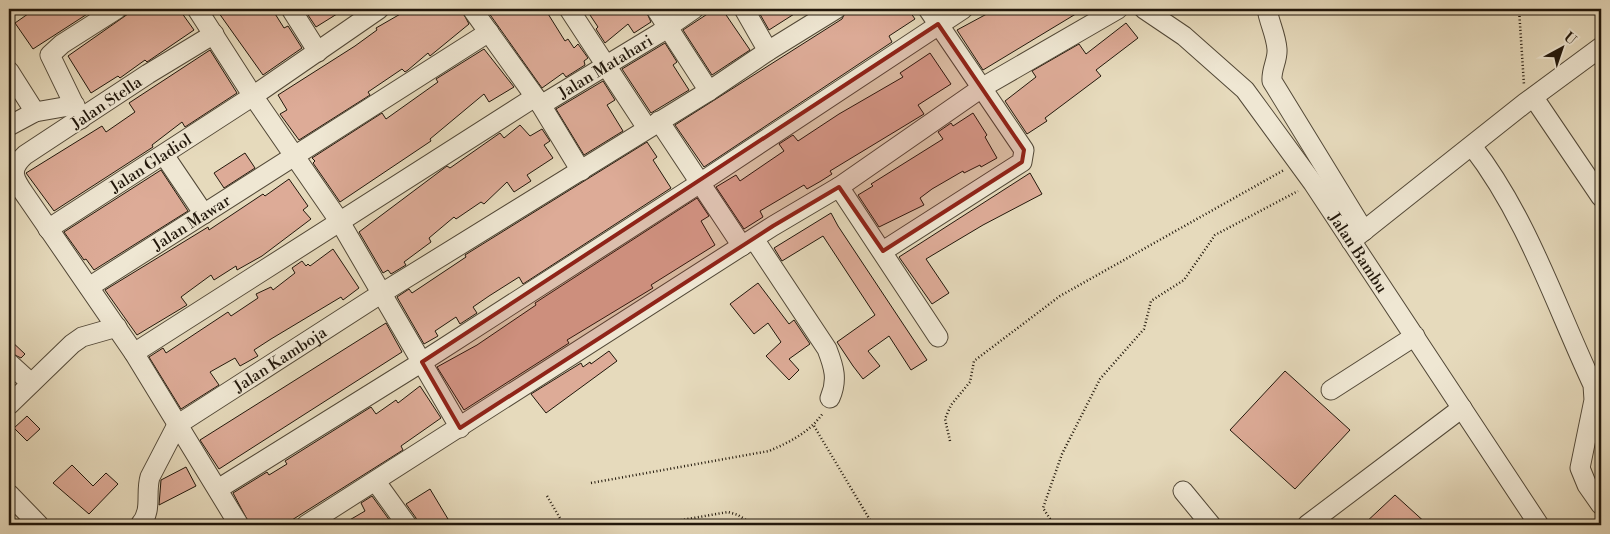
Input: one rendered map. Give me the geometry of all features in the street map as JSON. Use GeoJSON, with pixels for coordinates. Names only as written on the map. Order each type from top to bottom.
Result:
{"type":"FeatureCollection","features":[{"type":"Feature","properties":{"kind":"street"},"geometry":{"type":"LineString","coordinates":[[9,126],[36,112],[78,112],[50,55],[53,50],[117,9]]}},
{"type":"Feature","properties":{"kind":"street"},"geometry":{"type":"LineString","coordinates":[[197,9],[253,96],[340,222],[460,428]]}},
{"type":"Feature","properties":{"kind":"street"},"geometry":{"type":"LineString","coordinates":[[291,9],[318,52]]}},
{"type":"Feature","properties":{"kind":"street","name":"Jalan Gladiol"},"geometry":{"type":"LineString","coordinates":[[48,229],[253,96],[379,9]]}},
{"type":"Feature","properties":{"kind":"street"},"geometry":{"type":"LineString","coordinates":[[472,9],[538,101],[581,171]]}},
{"type":"Feature","properties":{"kind":"street"},"geometry":{"type":"LineString","coordinates":[[569,9],[606,66],[748,243],[827,349],[835,368],[835,386],[830,398]]}},
{"type":"Feature","properties":{"kind":"street"},"geometry":{"type":"LineString","coordinates":[[656,9],[710,91]]}},
{"type":"Feature","properties":{"kind":"street","name":"Jalan Matahari"},"geometry":{"type":"LineString","coordinates":[[134,353],[340,222],[538,101],[606,66],[694,9]]}},
{"type":"Feature","properties":{"kind":"street"},"geometry":{"type":"LineString","coordinates":[[744,9],[768,50]]}},
{"type":"Feature","properties":{"kind":"street"},"geometry":{"type":"LineString","coordinates":[[218,490],[422,362],[700,183],[933,16],[963,9]]}},
{"type":"Feature","properties":{"kind":"street"},"geometry":{"type":"LineString","coordinates":[[306,525],[376,482],[772,226],[839,187],[982,87],[1118,9]]}},
{"type":"Feature","properties":{"kind":"street","name":"Jalan Bambu"},"geometry":{"type":"LineString","coordinates":[[1144,9],[1184,36],[1245,90],[1313,183],[1358,236],[1414,336],[1539,525]]}},
{"type":"Feature","properties":{"kind":"street"},"geometry":{"type":"LineString","coordinates":[[1267,9],[1277,48],[1277,57],[1271,73],[1272,81],[1358,236],[1530,100],[1601,47]]}},
{"type":"Feature","properties":{"kind":"street","name":"Jalan Kamboja"},"geometry":{"type":"LineString","coordinates":[[178,425],[382,293],[710,91],[768,50],[833,10]]}},
{"type":"Feature","properties":{"kind":"street"},"geometry":{"type":"LineString","coordinates":[[883,251],[1022,162],[1024,150],[933,16]]}},
{"type":"Feature","properties":{"kind":"street","name":"Jalan Mawar"},"geometry":{"type":"LineString","coordinates":[[89,287],[489,32]]}},
{"type":"Feature","properties":{"kind":"street","name":"Jalan Stella"},"geometry":{"type":"LineString","coordinates":[[48,229],[16,181],[13,172],[16,163],[78,112],[148,74],[214,34]]}},
{"type":"Feature","properties":{"kind":"street"},"geometry":{"type":"LineString","coordinates":[[9,71],[36,112]]}},
{"type":"Feature","properties":{"kind":"street"},"geometry":{"type":"LineString","coordinates":[[1530,100],[1601,197]]}},
{"type":"Feature","properties":{"kind":"street"},"geometry":{"type":"LineString","coordinates":[[1472,146],[1503,190],[1524,230],[1593,385],[1594,400],[1580,468],[1587,484],[1601,505]]}},
{"type":"Feature","properties":{"kind":"street"},"geometry":{"type":"LineString","coordinates":[[164,154],[204,214]]}},
{"type":"Feature","properties":{"kind":"street"},"geometry":{"type":"LineString","coordinates":[[839,187],[938,336]]}},
{"type":"Feature","properties":{"kind":"street"},"geometry":{"type":"LineString","coordinates":[[48,229],[134,353],[240,525]]}},
{"type":"Feature","properties":{"kind":"street"},"geometry":{"type":"LineString","coordinates":[[9,405],[72,344],[82,337],[117,327]]}},
{"type":"Feature","properties":{"kind":"street"},"geometry":{"type":"LineString","coordinates":[[1331,390],[1414,336]]}},
{"type":"Feature","properties":{"kind":"street"},"geometry":{"type":"LineString","coordinates":[[9,363],[31,383]]}},
{"type":"Feature","properties":{"kind":"street"},"geometry":{"type":"LineString","coordinates":[[1307,525],[1462,408]]}},
{"type":"Feature","properties":{"kind":"street"},"geometry":{"type":"LineString","coordinates":[[140,525],[149,511],[148,486],[150,477],[178,425]]}},
{"type":"Feature","properties":{"kind":"street"},"geometry":{"type":"LineString","coordinates":[[376,482],[407,525]]}},
{"type":"Feature","properties":{"kind":"street"},"geometry":{"type":"LineString","coordinates":[[1183,491],[1212,525]]}},
{"type":"Feature","properties":{"kind":"street"},"geometry":{"type":"LineString","coordinates":[[9,494],[39,525]]}},
{"type":"Feature","properties":{"kind":"path"},"geometry":{"type":"LineString","coordinates":[[1519,9],[1530,100]]}},
{"type":"Feature","properties":{"kind":"path"},"geometry":{"type":"LineString","coordinates":[[950,442],[945,419],[951,405],[970,382],[974,360],[1060,296],[1298,162]]}},
{"type":"Feature","properties":{"kind":"path"},"geometry":{"type":"LineString","coordinates":[[1054,525],[1043,508],[1062,454],[1100,379],[1144,329],[1151,301],[1184,280],[1215,235],[1313,183]]}},
{"type":"Feature","properties":{"kind":"path"},"geometry":{"type":"LineString","coordinates":[[591,484],[769,451],[814,426],[872,525]]}},
{"type":"Feature","properties":{"kind":"path"},"geometry":{"type":"LineString","coordinates":[[547,496],[564,525]]}},
{"type":"Feature","properties":{"kind":"path"},"geometry":{"type":"LineString","coordinates":[[652,525],[728,512],[754,525]]}},
{"type":"Feature","properties":{"kind":"highlighted area"},"geometry":{"type":"Polygon","coordinates":[[[938,24],[1024,150],[1022,162],[883,251],[839,187],[773,226],[460,428],[422,362],[938,24]]]}},
{"type":"Feature","properties":{"kind":"building"},"geometry":{"type":"Polygon","coordinates":[[[35,9],[95,9],[33,49],[15,23],[35,9]]]}},
{"type":"Feature","properties":{"kind":"building"},"geometry":{"type":"Polygon","coordinates":[[[135,9],[179,9],[194,30],[147,62],[145,60],[120,78],[118,76],[91,93],[68,56],[135,9]]]}},
{"type":"Feature","properties":{"kind":"building"},"geometry":{"type":"Polygon","coordinates":[[[216,9],[272,9],[284,28],[288,26],[302,48],[263,75],[216,9]]]}},
{"type":"Feature","properties":{"kind":"building"},"geometry":{"type":"Polygon","coordinates":[[[304,9],[345,9],[316,27],[304,9]]]}},
{"type":"Feature","properties":{"kind":"building"},"geometry":{"type":"Polygon","coordinates":[[[409,9],[461,9],[469,24],[430,56],[428,53],[405,72],[402,69],[368,92],[370,95],[299,140],[280,114],[287,110],[278,95],[355,46],[377,30],[376,28],[409,9]]]}},
{"type":"Feature","properties":{"kind":"building"},"geometry":{"type":"Polygon","coordinates":[[[486,9],[545,9],[565,41],[568,39],[574,48],[578,44],[588,58],[584,61],[585,65],[566,77],[563,73],[542,88],[486,9]]]}},
{"type":"Feature","properties":{"kind":"building"},"geometry":{"type":"Polygon","coordinates":[[[586,9],[645,9],[651,22],[634,33],[628,24],[605,43],[596,29],[598,27],[586,9]]]}},
{"type":"Feature","properties":{"kind":"building"},"geometry":{"type":"Polygon","coordinates":[[[715,9],[722,9],[750,50],[712,75],[683,30],[715,9]]]}},
{"type":"Feature","properties":{"kind":"building"},"geometry":{"type":"Polygon","coordinates":[[[757,9],[802,9],[769,30],[757,9]]]}},
{"type":"Feature","properties":{"kind":"building"},"geometry":{"type":"Polygon","coordinates":[[[847,9],[908,9],[915,19],[889,36],[892,42],[704,167],[675,125],[842,19],[847,9]]]}},
{"type":"Feature","properties":{"kind":"building"},"geometry":{"type":"Polygon","coordinates":[[[996,9],[1084,9],[983,70],[957,30],[996,9]]]}},
{"type":"Feature","properties":{"kind":"building"},"geometry":{"type":"Polygon","coordinates":[[[1126,23],[1138,38],[1096,70],[1101,76],[1045,118],[1047,121],[1027,134],[1005,101],[1036,77],[1032,71],[1079,44],[1086,54],[1126,23]]]}},
{"type":"Feature","properties":{"kind":"building"},"geometry":{"type":"Polygon","coordinates":[[[665,43],[677,62],[673,65],[689,90],[651,113],[622,69],[665,43]]]}},
{"type":"Feature","properties":{"kind":"building"},"geometry":{"type":"Polygon","coordinates":[[[484,49],[514,87],[489,102],[484,94],[430,139],[431,141],[340,202],[313,163],[315,161],[312,158],[382,113],[386,119],[438,82],[436,79],[484,49]]]}},
{"type":"Feature","properties":{"kind":"building"},"geometry":{"type":"Polygon","coordinates":[[[210,50],[237,93],[185,127],[182,122],[152,145],[153,147],[54,211],[26,173],[102,126],[106,132],[135,112],[129,103],[210,50]]]}},
{"type":"Feature","properties":{"kind":"building"},"geometry":{"type":"Polygon","coordinates":[[[930,53],[951,84],[918,105],[924,114],[830,171],[832,174],[821,181],[807,189],[804,185],[760,211],[763,217],[744,229],[716,187],[736,175],[740,181],[784,151],[779,144],[793,135],[798,141],[839,114],[903,77],[900,73],[930,53]]]}},
{"type":"Feature","properties":{"kind":"building"},"geometry":{"type":"Polygon","coordinates":[[[603,81],[615,100],[607,105],[623,131],[584,155],[556,109],[603,81]]]}},
{"type":"Feature","properties":{"kind":"building"},"geometry":{"type":"Polygon","coordinates":[[[973,113],[987,135],[985,137],[997,158],[981,167],[980,165],[964,173],[963,171],[932,189],[920,198],[924,205],[879,227],[858,195],[873,186],[871,184],[943,139],[938,132],[951,123],[953,126],[973,113]]]}},
{"type":"Feature","properties":{"kind":"building"},"geometry":{"type":"Polygon","coordinates":[[[520,125],[530,136],[542,129],[550,141],[544,145],[553,158],[527,175],[531,181],[514,192],[507,182],[484,204],[481,202],[456,219],[454,217],[429,238],[431,242],[404,262],[406,265],[391,274],[388,270],[383,273],[359,232],[447,166],[450,168],[500,133],[504,138],[520,125]]]}},
{"type":"Feature","properties":{"kind":"building"},"geometry":{"type":"Polygon","coordinates":[[[647,142],[657,157],[653,160],[671,188],[523,284],[519,277],[473,307],[477,313],[460,324],[456,317],[435,331],[438,336],[424,344],[397,297],[409,289],[412,293],[466,257],[465,255],[647,142]]]}},
{"type":"Feature","properties":{"kind":"building"},"geometry":{"type":"Polygon","coordinates":[[[245,153],[255,168],[224,188],[214,173],[245,153]]]}},
{"type":"Feature","properties":{"kind":"building"},"geometry":{"type":"Polygon","coordinates":[[[161,170],[188,211],[94,270],[86,259],[84,260],[64,232],[161,170]]]}},
{"type":"Feature","properties":{"kind":"building"},"geometry":{"type":"Polygon","coordinates":[[[1030,173],[1042,194],[983,225],[926,259],[949,293],[932,304],[899,257],[1030,173]]]}},
{"type":"Feature","properties":{"kind":"building"},"geometry":{"type":"Polygon","coordinates":[[[289,179],[308,206],[303,210],[311,219],[262,256],[237,270],[236,266],[214,280],[211,275],[181,297],[187,305],[137,335],[105,290],[208,227],[209,230],[289,179]]]}},
{"type":"Feature","properties":{"kind":"building"},"geometry":{"type":"Polygon","coordinates":[[[697,198],[709,216],[701,221],[715,245],[651,285],[653,288],[567,340],[569,343],[464,410],[437,367],[477,345],[536,305],[535,303],[697,198]]]}},
{"type":"Feature","properties":{"kind":"building"},"geometry":{"type":"Polygon","coordinates":[[[831,213],[927,360],[911,370],[889,336],[868,351],[880,366],[863,379],[837,342],[875,315],[823,236],[782,261],[774,248],[831,213]]]}},
{"type":"Feature","properties":{"kind":"building"},"geometry":{"type":"Polygon","coordinates":[[[333,249],[359,288],[343,300],[341,297],[254,350],[258,356],[240,366],[235,358],[210,372],[219,385],[181,409],[149,357],[163,348],[166,353],[228,312],[231,316],[258,298],[256,294],[271,287],[273,290],[295,273],[292,268],[302,261],[306,266],[308,264],[310,266],[333,249]]]}},
{"type":"Feature","properties":{"kind":"building"},"geometry":{"type":"Polygon","coordinates":[[[758,283],[789,324],[794,320],[810,344],[789,359],[799,370],[789,380],[766,356],[781,342],[768,323],[754,334],[730,304],[758,283]]]}},
{"type":"Feature","properties":{"kind":"building"},"geometry":{"type":"Polygon","coordinates":[[[386,323],[402,352],[219,469],[200,440],[386,323]]]}},
{"type":"Feature","properties":{"kind":"building"},"geometry":{"type":"Polygon","coordinates":[[[9,339],[25,354],[21,358],[9,352],[9,339]]]}},
{"type":"Feature","properties":{"kind":"building"},"geometry":{"type":"Polygon","coordinates":[[[609,351],[617,361],[546,413],[531,394],[581,363],[583,367],[590,362],[591,364],[609,351]]]}},
{"type":"Feature","properties":{"kind":"building"},"geometry":{"type":"Polygon","coordinates":[[[1285,371],[1350,430],[1295,489],[1230,430],[1285,371]]]}},
{"type":"Feature","properties":{"kind":"building"},"geometry":{"type":"Polygon","coordinates":[[[420,386],[441,418],[401,446],[403,450],[284,525],[250,525],[233,493],[267,472],[269,475],[287,464],[285,461],[371,407],[376,414],[396,400],[398,403],[420,386]]]}},
{"type":"Feature","properties":{"kind":"building"},"geometry":{"type":"Polygon","coordinates":[[[27,416],[40,429],[27,441],[14,428],[27,416]]]}},
{"type":"Feature","properties":{"kind":"building"},"geometry":{"type":"Polygon","coordinates":[[[72,465],[93,486],[106,473],[118,484],[89,514],[53,483],[72,465]]]}},
{"type":"Feature","properties":{"kind":"building"},"geometry":{"type":"Polygon","coordinates":[[[186,467],[196,486],[159,505],[161,480],[186,467]]]}},
{"type":"Feature","properties":{"kind":"building"},"geometry":{"type":"Polygon","coordinates":[[[430,489],[448,519],[439,525],[418,525],[416,518],[406,504],[430,489]]]}},
{"type":"Feature","properties":{"kind":"building"},"geometry":{"type":"Polygon","coordinates":[[[1395,495],[1428,525],[1363,525],[1395,495]]]}},
{"type":"Feature","properties":{"kind":"building"},"geometry":{"type":"Polygon","coordinates":[[[372,496],[393,525],[341,525],[365,511],[361,503],[372,496]]]}}]}
